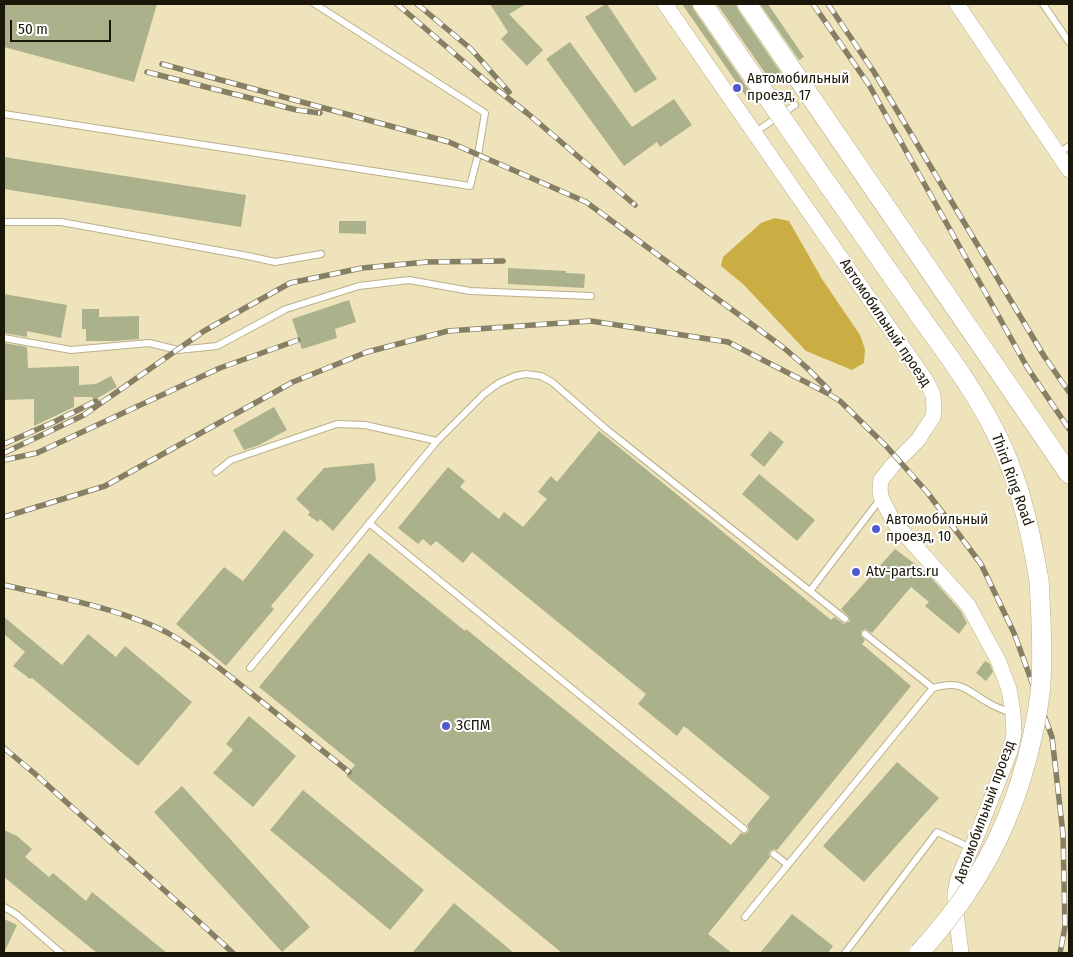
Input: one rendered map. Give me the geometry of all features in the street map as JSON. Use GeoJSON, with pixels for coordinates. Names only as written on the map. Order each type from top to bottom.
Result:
{"type":"FeatureCollection","features":[{"type":"Feature","properties":{"kind":"main road","name":"Third Ring Road"},"geometry":{"type":"LineString","coordinates":[[703,4],[954,364],[981,406],[1002,445],[1028,520],[1039,580],[1042,626],[1041,683],[1037,717],[1030,747],[1011,808],[986,861],[966,894],[919,953]]}},
{"type":"Feature","properties":{"kind":"main road"},"geometry":{"type":"LineString","coordinates":[[747,4],[1069,474]]}},
{"type":"Feature","properties":{"kind":"street","name":"Автомобильный проезд"},"geometry":{"type":"LineString","coordinates":[[665,4],[927,382],[933,395],[933,417],[918,440],[881,480],[881,497],[893,521],[968,605],[998,660],[1009,689],[1013,713],[1014,734],[1010,751],[958,879],[955,893],[962,953]]}},
{"type":"Feature","properties":{"kind":"street"},"geometry":{"type":"LineString","coordinates":[[957,4],[1064,150],[1069,170]]}},
{"type":"Feature","properties":{"kind":"lane"},"geometry":{"type":"LineString","coordinates":[[4,114],[470,186],[478,155],[485,113],[315,4]]}},
{"type":"Feature","properties":{"kind":"lane"},"geometry":{"type":"LineString","coordinates":[[1043,4],[1069,42]]}},
{"type":"Feature","properties":{"kind":"lane"},"geometry":{"type":"LineString","coordinates":[[754,132],[763,128],[795,105]]}},
{"type":"Feature","properties":{"kind":"lane"},"geometry":{"type":"LineString","coordinates":[[4,222],[61,222],[275,262],[321,254]]}},
{"type":"Feature","properties":{"kind":"lane"},"geometry":{"type":"LineString","coordinates":[[4,338],[70,350],[149,343],[178,350],[216,346],[286,309],[359,286],[409,280],[470,291],[591,296]]}},
{"type":"Feature","properties":{"kind":"lane"},"geometry":{"type":"LineString","coordinates":[[250,668],[437,441],[484,394],[515,376],[526,374],[541,376],[552,382],[606,429],[846,618]]}},
{"type":"Feature","properties":{"kind":"lane"},"geometry":{"type":"LineString","coordinates":[[216,472],[231,460],[337,424],[365,425],[437,441]]}},
{"type":"Feature","properties":{"kind":"lane"},"geometry":{"type":"LineString","coordinates":[[810,591],[881,497]]}},
{"type":"Feature","properties":{"kind":"lane"},"geometry":{"type":"LineString","coordinates":[[369,523],[744,829]]}},
{"type":"Feature","properties":{"kind":"lane"},"geometry":{"type":"LineString","coordinates":[[865,634],[933,688]]}},
{"type":"Feature","properties":{"kind":"lane"},"geometry":{"type":"LineString","coordinates":[[745,917],[933,688],[943,685],[968,689],[996,707],[1013,713]]}},
{"type":"Feature","properties":{"kind":"lane"},"geometry":{"type":"LineString","coordinates":[[846,953],[937,832],[971,848]]}},
{"type":"Feature","properties":{"kind":"lane"},"geometry":{"type":"LineString","coordinates":[[774,854],[788,865]]}},
{"type":"Feature","properties":{"kind":"lane"},"geometry":{"type":"LineString","coordinates":[[4,907],[16,914],[61,953]]}},
{"type":"Feature","properties":{"kind":"shaded area"},"geometry":{"type":"Polygon","coordinates":[[[775,218],[789,221],[822,279],[860,335],[865,349],[864,363],[852,370],[806,351],[743,284],[721,266],[723,257],[761,223],[775,218]]]}},
{"type":"Feature","properties":{"kind":"building"},"geometry":{"type":"Polygon","coordinates":[[[4,4],[157,4],[134,82],[4,47],[4,4]]]}},
{"type":"Feature","properties":{"kind":"building"},"geometry":{"type":"Polygon","coordinates":[[[490,4],[526,4],[509,14],[543,50],[527,66],[501,39],[508,32],[490,4]]]}},
{"type":"Feature","properties":{"kind":"building"},"geometry":{"type":"Polygon","coordinates":[[[606,4],[657,79],[635,93],[585,17],[606,4]]]}},
{"type":"Feature","properties":{"kind":"building"},"geometry":{"type":"Polygon","coordinates":[[[682,4],[692,4],[694,10],[751,93],[746,96],[682,4]]]}},
{"type":"Feature","properties":{"kind":"building"},"geometry":{"type":"Polygon","coordinates":[[[717,4],[736,4],[738,10],[781,73],[770,80],[717,4]]]}},
{"type":"Feature","properties":{"kind":"building"},"geometry":{"type":"Polygon","coordinates":[[[760,4],[768,4],[804,57],[799,60],[760,4]]]}},
{"type":"Feature","properties":{"kind":"building"},"geometry":{"type":"Polygon","coordinates":[[[570,42],[632,127],[674,99],[692,125],[660,147],[657,142],[624,166],[546,59],[570,42]]]}},
{"type":"Feature","properties":{"kind":"building"},"geometry":{"type":"Polygon","coordinates":[[[4,157],[246,195],[241,227],[4,189],[4,157]]]}},
{"type":"Feature","properties":{"kind":"building"},"geometry":{"type":"Polygon","coordinates":[[[339,221],[366,221],[366,234],[339,233],[339,221]]]}},
{"type":"Feature","properties":{"kind":"building"},"geometry":{"type":"Polygon","coordinates":[[[508,268],[566,271],[566,273],[585,274],[584,288],[508,284],[508,268]]]}},
{"type":"Feature","properties":{"kind":"building"},"geometry":{"type":"Polygon","coordinates":[[[4,294],[67,305],[61,338],[27,331],[27,337],[4,333],[4,294]]]}},
{"type":"Feature","properties":{"kind":"building"},"geometry":{"type":"Polygon","coordinates":[[[349,300],[356,322],[335,329],[337,338],[302,349],[292,319],[349,300]]]}},
{"type":"Feature","properties":{"kind":"building"},"geometry":{"type":"Polygon","coordinates":[[[82,309],[99,309],[99,317],[139,316],[139,339],[86,341],[86,329],[82,329],[82,309]]]}},
{"type":"Feature","properties":{"kind":"building"},"geometry":{"type":"Polygon","coordinates":[[[4,343],[27,347],[28,368],[79,366],[79,385],[96,384],[111,376],[117,387],[94,400],[92,397],[74,397],[74,407],[34,426],[34,399],[4,400],[4,343]]]}},
{"type":"Feature","properties":{"kind":"building"},"geometry":{"type":"Polygon","coordinates":[[[274,407],[287,430],[259,445],[244,450],[233,430],[274,407]]]}},
{"type":"Feature","properties":{"kind":"building"},"geometry":{"type":"Polygon","coordinates":[[[599,431],[831,620],[834,617],[844,624],[849,622],[849,617],[841,609],[895,549],[927,573],[960,610],[967,623],[959,634],[925,606],[929,602],[911,587],[872,633],[865,629],[861,631],[861,636],[865,640],[862,644],[911,686],[777,850],[770,851],[770,857],[708,934],[732,953],[562,953],[346,776],[355,765],[259,687],[369,553],[465,631],[466,629],[731,845],[741,833],[748,832],[747,825],[770,797],[684,726],[677,736],[638,704],[646,694],[472,552],[463,563],[436,541],[431,546],[423,539],[418,544],[398,528],[448,467],[465,481],[460,487],[499,519],[504,512],[523,527],[547,499],[538,492],[551,476],[557,482],[599,431]]]}},
{"type":"Feature","properties":{"kind":"building"},"geometry":{"type":"Polygon","coordinates":[[[770,431],[784,442],[764,467],[750,455],[770,431]]]}},
{"type":"Feature","properties":{"kind":"building"},"geometry":{"type":"Polygon","coordinates":[[[374,463],[376,480],[333,531],[320,519],[318,522],[308,515],[310,512],[296,499],[324,468],[374,463]]]}},
{"type":"Feature","properties":{"kind":"building"},"geometry":{"type":"Polygon","coordinates":[[[759,474],[815,520],[797,541],[742,494],[759,474]]]}},
{"type":"Feature","properties":{"kind":"building"},"geometry":{"type":"Polygon","coordinates":[[[284,530],[314,555],[271,606],[274,609],[226,666],[176,624],[224,567],[243,581],[284,530]]]}},
{"type":"Feature","properties":{"kind":"building"},"geometry":{"type":"Polygon","coordinates":[[[4,617],[62,665],[88,634],[116,657],[125,646],[192,702],[138,766],[32,678],[30,679],[13,666],[25,652],[4,634],[4,617]]]}},
{"type":"Feature","properties":{"kind":"building"},"geometry":{"type":"Polygon","coordinates":[[[985,661],[990,664],[993,672],[986,681],[976,673],[985,661]]]}},
{"type":"Feature","properties":{"kind":"building"},"geometry":{"type":"Polygon","coordinates":[[[249,716],[296,756],[253,807],[213,773],[233,750],[226,744],[249,716]]]}},
{"type":"Feature","properties":{"kind":"building"},"geometry":{"type":"Polygon","coordinates":[[[897,762],[939,798],[864,882],[823,846],[897,762]]]}},
{"type":"Feature","properties":{"kind":"building"},"geometry":{"type":"Polygon","coordinates":[[[182,786],[310,927],[282,952],[154,812],[182,786]]]}},
{"type":"Feature","properties":{"kind":"building"},"geometry":{"type":"Polygon","coordinates":[[[303,790],[424,890],[390,930],[270,830],[303,790]]]}},
{"type":"Feature","properties":{"kind":"building"},"geometry":{"type":"Polygon","coordinates":[[[4,830],[17,836],[32,849],[25,857],[49,877],[53,873],[86,901],[92,892],[167,953],[97,953],[4,877],[4,830]]]}},
{"type":"Feature","properties":{"kind":"building"},"geometry":{"type":"Polygon","coordinates":[[[454,903],[514,953],[412,953],[454,903]]]}},
{"type":"Feature","properties":{"kind":"building"},"geometry":{"type":"Polygon","coordinates":[[[792,914],[833,946],[828,953],[760,953],[792,914]]]}},
{"type":"Feature","properties":{"kind":"building"},"geometry":{"type":"Polygon","coordinates":[[[4,919],[17,925],[4,953],[4,919]]]}},
{"type":"Feature","properties":{"kind":"railway"},"geometry":{"type":"LineString","coordinates":[[397,4],[635,205]]}},
{"type":"Feature","properties":{"kind":"railway"},"geometry":{"type":"LineString","coordinates":[[417,4],[471,49],[509,92]]}},
{"type":"Feature","properties":{"kind":"railway"},"geometry":{"type":"LineString","coordinates":[[813,4],[869,85],[1027,367],[1069,429]]}},
{"type":"Feature","properties":{"kind":"railway"},"geometry":{"type":"LineString","coordinates":[[828,4],[874,72],[1044,356],[1069,392]]}},
{"type":"Feature","properties":{"kind":"railway"},"geometry":{"type":"LineString","coordinates":[[162,64],[449,142],[586,202],[784,348],[829,390]]}},
{"type":"Feature","properties":{"kind":"railway"},"geometry":{"type":"LineString","coordinates":[[147,72],[297,110],[320,113]]}},
{"type":"Feature","properties":{"kind":"railway"},"geometry":{"type":"LineString","coordinates":[[4,453],[84,415],[204,331],[290,283],[362,268],[427,262],[503,261]]}},
{"type":"Feature","properties":{"kind":"railway"},"geometry":{"type":"LineString","coordinates":[[4,517],[105,486],[293,382],[367,352],[448,331],[591,321],[728,342],[840,401],[886,446],[927,492],[981,564],[1014,633],[1052,737],[1063,834],[1065,927],[1060,953]]}},
{"type":"Feature","properties":{"kind":"railway"},"geometry":{"type":"LineString","coordinates":[[4,460],[37,453],[220,368],[298,340]]}},
{"type":"Feature","properties":{"kind":"railway"},"geometry":{"type":"LineString","coordinates":[[4,444],[96,401]]}},
{"type":"Feature","properties":{"kind":"railway"},"geometry":{"type":"LineString","coordinates":[[4,585],[101,608],[139,620],[170,634],[218,667],[349,772]]}},
{"type":"Feature","properties":{"kind":"railway"},"geometry":{"type":"LineString","coordinates":[[4,748],[233,953]]}},
{"type":"Feature","properties":{"kind":"place","name":"Автомобильный проезд, 17"},"geometry":{"type":"Point","coordinates":[737,88]}},
{"type":"Feature","properties":{"kind":"place","name":"Автомобильный проезд, 10"},"geometry":{"type":"Point","coordinates":[876,529]}},
{"type":"Feature","properties":{"kind":"place","name":"Atv-parts.ru"},"geometry":{"type":"Point","coordinates":[856,572]}},
{"type":"Feature","properties":{"kind":"place","name":"ЗСПМ"},"geometry":{"type":"Point","coordinates":[446,726]}}]}
